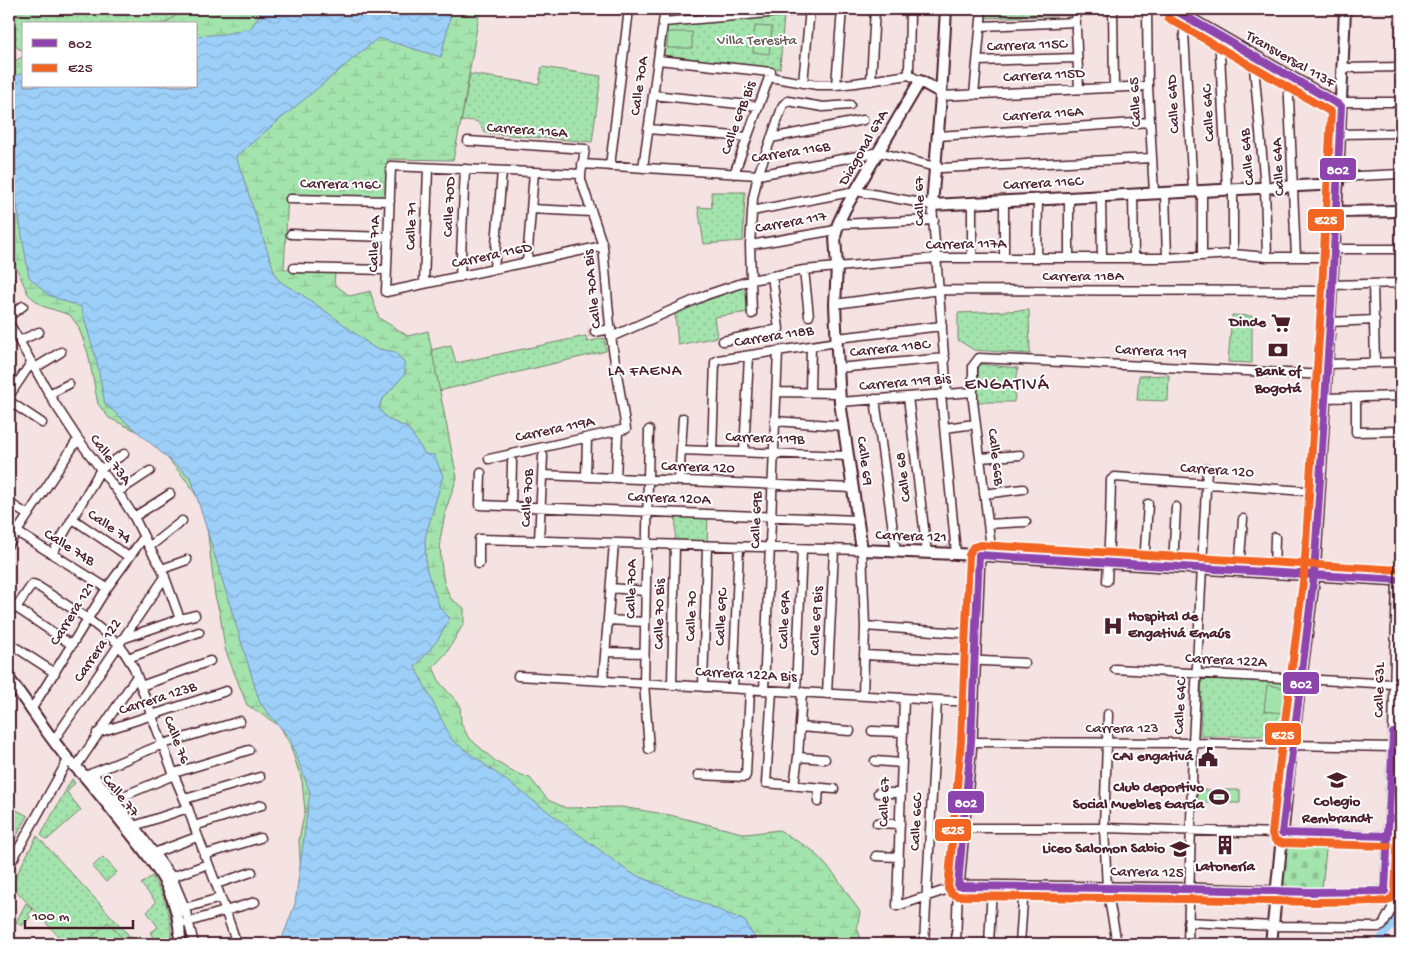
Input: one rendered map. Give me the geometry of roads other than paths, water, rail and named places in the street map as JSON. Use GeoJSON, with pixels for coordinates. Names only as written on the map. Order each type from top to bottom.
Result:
{"type":"FeatureCollection","features":[{"type":"Feature","properties":{"kind":"street"},"geometry":{"type":"LineString","coordinates":[[610,166],[629,9]]}},
{"type":"Feature","properties":{"kind":"street","name":"Calle 70A"},"geometry":{"type":"LineString","coordinates":[[643,168],[665,9]]}},
{"type":"Feature","properties":{"kind":"street"},"geometry":{"type":"LineString","coordinates":[[663,22],[762,11],[809,9],[803,83]]}},
{"type":"Feature","properties":{"kind":"street"},"geometry":{"type":"LineString","coordinates":[[836,85],[842,9]]}},
{"type":"Feature","properties":{"kind":"street"},"geometry":{"type":"LineString","coordinates":[[871,80],[875,9]]}},
{"type":"Feature","properties":{"kind":"street"},"geometry":{"type":"LineString","coordinates":[[909,75],[910,9]]}},
{"type":"Feature","properties":{"kind":"street","name":"Calle 67"},"geometry":{"type":"LineString","coordinates":[[946,9],[942,95],[932,205],[945,358],[945,428],[956,554]]}},
{"type":"Feature","properties":{"kind":"street"},"geometry":{"type":"LineString","coordinates":[[974,95],[982,9]]}},
{"type":"Feature","properties":{"kind":"street"},"geometry":{"type":"LineString","coordinates":[[1075,9],[1078,90]]}},
{"type":"Feature","properties":{"kind":"street"},"geometry":{"type":"LineString","coordinates":[[1113,9],[1114,88]]}},
{"type":"Feature","properties":{"kind":"street","name":"Calle 65"},"geometry":{"type":"LineString","coordinates":[[1147,9],[1148,86],[1154,193]]}},
{"type":"Feature","properties":{"kind":"street","name":"Transversal 113F"},"geometry":{"type":"LineString","coordinates":[[1173,9],[1288,76],[1341,104]]}},
{"type":"Feature","properties":{"kind":"street"},"geometry":{"type":"LineString","coordinates":[[1271,944],[1292,745],[1314,575],[1328,364],[1345,9]]}},
{"type":"Feature","properties":{"kind":"street","name":"Calle 64D"},"geometry":{"type":"LineString","coordinates":[[1183,15],[1202,256]]}},
{"type":"Feature","properties":{"kind":"street"},"geometry":{"type":"LineString","coordinates":[[981,26],[1076,22]]}},
{"type":"Feature","properties":{"kind":"street","name":"Calle 64C"},"geometry":{"type":"LineString","coordinates":[[1219,35],[1233,254]]}},
{"type":"Feature","properties":{"kind":"street","name":"Calle 64B"},"geometry":{"type":"LineString","coordinates":[[1253,56],[1265,187],[1268,257]]}},
{"type":"Feature","properties":{"kind":"street","name":"Carrera 115C"},"geometry":{"type":"LineString","coordinates":[[978,61],[1077,58]]}},
{"type":"Feature","properties":{"kind":"street"},"geometry":{"type":"LineString","coordinates":[[658,60],[770,74],[817,85],[836,85],[909,75],[942,95]]}},
{"type":"Feature","properties":{"kind":"street"},"geometry":{"type":"LineString","coordinates":[[1342,68],[1401,67]]}},
{"type":"Feature","properties":{"kind":"street","name":"Calle 69B Bis"},"geometry":{"type":"LineString","coordinates":[[734,174],[770,74]]}},
{"type":"Feature","properties":{"kind":"street","name":"Calle 64A"},"geometry":{"type":"LineString","coordinates":[[1288,76],[1296,257]]}},
{"type":"Feature","properties":{"kind":"street","name":"Diagonal 67A"},"geometry":{"type":"LineString","coordinates":[[837,227],[920,81]]}},
{"type":"Feature","properties":{"kind":"street","name":"Carrera 115D"},"geometry":{"type":"LineString","coordinates":[[942,95],[1148,86]]}},
{"type":"Feature","properties":{"kind":"street"},"geometry":{"type":"LineString","coordinates":[[653,95],[758,106]]}},
{"type":"Feature","properties":{"kind":"street"},"geometry":{"type":"LineString","coordinates":[[752,314],[750,245],[752,198],[758,175],[783,106],[788,101],[823,107],[850,105]]}},
{"type":"Feature","properties":{"kind":"street"},"geometry":{"type":"LineString","coordinates":[[1341,104],[1401,102]]}},
{"type":"Feature","properties":{"kind":"street"},"geometry":{"type":"LineString","coordinates":[[771,138],[863,120]]}},
{"type":"Feature","properties":{"kind":"street","name":"Carrera 116A"},"geometry":{"type":"LineString","coordinates":[[938,136],[1150,122]]}},
{"type":"Feature","properties":{"kind":"street"},"geometry":{"type":"LineString","coordinates":[[648,129],[747,136]]}},
{"type":"Feature","properties":{"kind":"street"},"geometry":{"type":"LineString","coordinates":[[1340,134],[1401,133]]}},
{"type":"Feature","properties":{"kind":"street","name":"Carrera 116A"},"geometry":{"type":"LineString","coordinates":[[468,141],[585,149]]}},
{"type":"Feature","properties":{"kind":"street","name":"Calle 70A Bis"},"geometry":{"type":"LineString","coordinates":[[585,149],[581,174],[583,187],[604,246],[611,333],[626,429]]}},
{"type":"Feature","properties":{"kind":"street","name":"Carrera 116B"},"geometry":{"type":"LineString","coordinates":[[582,164],[758,175],[879,152],[935,167],[1152,158]]}},
{"type":"Feature","properties":{"kind":"street","name":"Calle 71A"},"geometry":{"type":"LineString","coordinates":[[386,292],[391,166],[428,168]]}},
{"type":"Feature","properties":{"kind":"street"},"geometry":{"type":"LineString","coordinates":[[428,168],[581,174]]}},
{"type":"Feature","properties":{"kind":"street","name":"Calle 71"},"geometry":{"type":"LineString","coordinates":[[424,284],[428,168]]}},
{"type":"Feature","properties":{"kind":"street","name":"Calle 70D"},"geometry":{"type":"LineString","coordinates":[[460,276],[465,169]]}},
{"type":"Feature","properties":{"kind":"street"},"geometry":{"type":"LineString","coordinates":[[494,269],[502,171]]}},
{"type":"Feature","properties":{"kind":"street"},"geometry":{"type":"LineString","coordinates":[[527,262],[534,172]]}},
{"type":"Feature","properties":{"kind":"street"},"geometry":{"type":"LineString","coordinates":[[1338,180],[1401,174]]}},
{"type":"Feature","properties":{"kind":"street","name":"Carrera 116C"},"geometry":{"type":"LineString","coordinates":[[752,211],[856,191],[932,205],[1294,186],[1338,180]]}},
{"type":"Feature","properties":{"kind":"street"},"geometry":{"type":"LineString","coordinates":[[1165,193],[1167,258]]}},
{"type":"Feature","properties":{"kind":"street"},"geometry":{"type":"LineString","coordinates":[[1132,194],[1134,258]]}},
{"type":"Feature","properties":{"kind":"street"},"geometry":{"type":"LineString","coordinates":[[1101,196],[1102,258]]}},
{"type":"Feature","properties":{"kind":"street"},"geometry":{"type":"LineString","coordinates":[[1069,198],[1069,258]]}},
{"type":"Feature","properties":{"kind":"street","name":"Carrera 116C"},"geometry":{"type":"LineString","coordinates":[[290,199],[390,201]]}},
{"type":"Feature","properties":{"kind":"street"},"geometry":{"type":"LineString","coordinates":[[1037,258],[1038,199]]}},
{"type":"Feature","properties":{"kind":"street"},"geometry":{"type":"LineString","coordinates":[[1004,201],[1004,258]]}},
{"type":"Feature","properties":{"kind":"street"},"geometry":{"type":"LineString","coordinates":[[972,203],[972,258]]}},
{"type":"Feature","properties":{"kind":"street"},"geometry":{"type":"LineString","coordinates":[[531,209],[591,212]]}},
{"type":"Feature","properties":{"kind":"street"},"geometry":{"type":"LineString","coordinates":[[1336,212],[1401,211]]}},
{"type":"Feature","properties":{"kind":"street","name":"Carrera 117"},"geometry":{"type":"LineString","coordinates":[[750,245],[837,227],[934,220]]}},
{"type":"Feature","properties":{"kind":"street","name":"Calle 69"},"geometry":{"type":"LineString","coordinates":[[837,227],[835,237],[837,267],[835,304],[840,398],[862,550],[865,626],[863,696]]}},
{"type":"Feature","properties":{"kind":"street"},"geometry":{"type":"LineString","coordinates":[[291,234],[389,237]]}},
{"type":"Feature","properties":{"kind":"street","name":"Carrera 116D"},"geometry":{"type":"LineString","coordinates":[[386,292],[604,246]]}},
{"type":"Feature","properties":{"kind":"street","name":"Carrera 117A"},"geometry":{"type":"LineString","coordinates":[[595,332],[611,333],[706,295],[751,280],[804,270],[843,268],[937,258],[1167,258],[1233,254],[1296,257],[1401,249]]}},
{"type":"Feature","properties":{"kind":"street"},"geometry":{"type":"LineString","coordinates":[[294,268],[387,270]]}},
{"type":"Feature","properties":{"kind":"street"},"geometry":{"type":"LineString","coordinates":[[804,270],[809,316]]}},
{"type":"Feature","properties":{"kind":"street"},"geometry":{"type":"LineString","coordinates":[[723,341],[779,329],[772,276]]}},
{"type":"Feature","properties":{"kind":"street","name":"Carrera 118A"},"geometry":{"type":"LineString","coordinates":[[835,304],[939,290],[1332,288],[1401,283]]}},
{"type":"Feature","properties":{"kind":"street"},"geometry":{"type":"LineString","coordinates":[[1374,284],[1375,362]]}},
{"type":"Feature","properties":{"kind":"street"},"geometry":{"type":"LineString","coordinates":[[9,316],[24,306]]}},
{"type":"Feature","properties":{"kind":"street"},"geometry":{"type":"LineString","coordinates":[[1330,322],[1375,320]]}},
{"type":"Feature","properties":{"kind":"street","name":"Calle 73A"},"geometry":{"type":"LineString","coordinates":[[9,326],[78,439],[118,492],[134,517],[162,568],[180,618]]}},
{"type":"Feature","properties":{"kind":"street","name":"Carrera 118B"},"geometry":{"type":"LineString","coordinates":[[712,451],[715,362],[721,359],[811,346],[837,340],[942,326]]}},
{"type":"Feature","properties":{"kind":"street"},"geometry":{"type":"LineString","coordinates":[[19,341],[38,332]]}},
{"type":"Feature","properties":{"kind":"street"},"geometry":{"type":"LineString","coordinates":[[810,392],[811,346]]}},
{"type":"Feature","properties":{"kind":"street","name":"Calle 69B"},"geometry":{"type":"LineString","coordinates":[[778,351],[770,548],[766,783],[794,786]]}},
{"type":"Feature","properties":{"kind":"street"},"geometry":{"type":"LineString","coordinates":[[9,396],[33,365],[61,352]]}},
{"type":"Feature","properties":{"kind":"street"},"geometry":{"type":"LineString","coordinates":[[744,452],[749,356]]}},
{"type":"Feature","properties":{"kind":"street","name":"Carrera 118C"},"geometry":{"type":"LineString","coordinates":[[838,368],[945,358]]}},
{"type":"Feature","properties":{"kind":"street","name":"Carrera 119"},"geometry":{"type":"LineString","coordinates":[[975,361],[979,358],[1327,375]]}},
{"type":"Feature","properties":{"kind":"street","name":"Calle 66B"},"geometry":{"type":"LineString","coordinates":[[975,361],[973,366],[975,424],[992,556]]}},
{"type":"Feature","properties":{"kind":"street"},"geometry":{"type":"LineString","coordinates":[[1328,364],[1401,362]]}},
{"type":"Feature","properties":{"kind":"street"},"geometry":{"type":"LineString","coordinates":[[50,394],[68,384]]}},
{"type":"Feature","properties":{"kind":"street"},"geometry":{"type":"LineString","coordinates":[[776,392],[810,392],[840,398]]}},
{"type":"Feature","properties":{"kind":"street","name":"Carrera 119 Bis"},"geometry":{"type":"LineString","coordinates":[[840,398],[875,399],[973,392]]}},
{"type":"Feature","properties":{"kind":"street"},"geometry":{"type":"LineString","coordinates":[[1325,398],[1401,396]]}},
{"type":"Feature","properties":{"kind":"street","name":"Calle 68"},"geometry":{"type":"LineString","coordinates":[[908,397],[926,553]]}},
{"type":"Feature","properties":{"kind":"street"},"geometry":{"type":"LineString","coordinates":[[1356,397],[1356,432],[1401,430]]}},
{"type":"Feature","properties":{"kind":"street"},"geometry":{"type":"LineString","coordinates":[[875,399],[896,552]]}},
{"type":"Feature","properties":{"kind":"street"},"geometry":{"type":"LineString","coordinates":[[9,401],[42,423]]}},
{"type":"Feature","properties":{"kind":"street"},"geometry":{"type":"LineString","coordinates":[[680,481],[683,418]]}},
{"type":"Feature","properties":{"kind":"street"},"geometry":{"type":"LineString","coordinates":[[775,421],[844,426]]}},
{"type":"Feature","properties":{"kind":"street"},"geometry":{"type":"LineString","coordinates":[[945,428],[975,424]]}},
{"type":"Feature","properties":{"kind":"street","name":"Carrera 119A"},"geometry":{"type":"LineString","coordinates":[[489,459],[626,429]]}},
{"type":"Feature","properties":{"kind":"street","name":"Calle 70A"},"geometry":{"type":"LineString","coordinates":[[649,430],[644,654],[644,683],[649,749]]}},
{"type":"Feature","properties":{"kind":"street"},"geometry":{"type":"LineString","coordinates":[[616,478],[618,431]]}},
{"type":"Feature","properties":{"kind":"street"},"geometry":{"type":"LineString","coordinates":[[586,477],[587,438]]}},
{"type":"Feature","properties":{"kind":"street"},"geometry":{"type":"LineString","coordinates":[[9,544],[78,439]]}},
{"type":"Feature","properties":{"kind":"street","name":"Carrera 119B"},"geometry":{"type":"LineString","coordinates":[[681,450],[848,456]]}},
{"type":"Feature","properties":{"kind":"street"},"geometry":{"type":"LineString","coordinates":[[52,554],[101,469],[124,454]]}},
{"type":"Feature","properties":{"kind":"street"},"geometry":{"type":"LineString","coordinates":[[980,458],[1020,455]]}},
{"type":"Feature","properties":{"kind":"street","name":"Calle 70B"},"geometry":{"type":"LineString","coordinates":[[539,541],[543,456]]}},
{"type":"Feature","properties":{"kind":"street"},"geometry":{"type":"LineString","coordinates":[[510,506],[512,462]]}},
{"type":"Feature","properties":{"kind":"street","name":"Calle 64C"},"geometry":{"type":"LineString","coordinates":[[1188,944],[1193,743],[1207,469]]}},
{"type":"Feature","properties":{"kind":"street"},"geometry":{"type":"LineString","coordinates":[[118,492],[150,471]]}},
{"type":"Feature","properties":{"kind":"street","name":"Carrera 120A"},"geometry":{"type":"LineString","coordinates":[[481,473],[480,505],[857,520]]}},
{"type":"Feature","properties":{"kind":"street","name":"Carrera 120"},"geometry":{"type":"LineString","coordinates":[[542,475],[853,488]]}},
{"type":"Feature","properties":{"kind":"street","name":"Carrera 120"},"geometry":{"type":"LineString","coordinates":[[1108,563],[1112,478],[1319,492]]}},
{"type":"Feature","properties":{"kind":"street"},"geometry":{"type":"LineString","coordinates":[[984,494],[1023,489]]}},
{"type":"Feature","properties":{"kind":"street"},"geometry":{"type":"LineString","coordinates":[[134,517],[170,494]]}},
{"type":"Feature","properties":{"kind":"street"},"geometry":{"type":"LineString","coordinates":[[9,503],[28,515]]}},
{"type":"Feature","properties":{"kind":"street"},"geometry":{"type":"LineString","coordinates":[[1144,565],[1148,504]]}},
{"type":"Feature","properties":{"kind":"street"},"geometry":{"type":"LineString","coordinates":[[1172,566],[1176,508]]}},
{"type":"Feature","properties":{"kind":"street","name":"Calle 74"},"geometry":{"type":"LineString","coordinates":[[73,519],[129,558]]}},
{"type":"Feature","properties":{"kind":"street"},"geometry":{"type":"LineString","coordinates":[[1239,570],[1243,519]]}},
{"type":"Feature","properties":{"kind":"street"},"geometry":{"type":"LineString","coordinates":[[149,547],[182,521]]}},
{"type":"Feature","properties":{"kind":"street"},"geometry":{"type":"LineString","coordinates":[[988,524],[1026,522]]}},
{"type":"Feature","properties":{"kind":"street","name":"Calle 74B"},"geometry":{"type":"LineString","coordinates":[[17,532],[107,588]]}},
{"type":"Feature","properties":{"kind":"street","name":"Carrera 121"},"geometry":{"type":"LineString","coordinates":[[31,710],[107,588],[144,536]]}},
{"type":"Feature","properties":{"kind":"street"},"geometry":{"type":"LineString","coordinates":[[1274,572],[1275,537]]}},
{"type":"Feature","properties":{"kind":"street","name":"Carrera 121"},"geometry":{"type":"LineString","coordinates":[[479,564],[479,539],[979,555],[1399,580]]}},
{"type":"Feature","properties":{"kind":"street"},"geometry":{"type":"LineString","coordinates":[[603,681],[614,543]]}},
{"type":"Feature","properties":{"kind":"street","name":"Calle 70 Bis"},"geometry":{"type":"LineString","coordinates":[[672,685],[675,545]]}},
{"type":"Feature","properties":{"kind":"street","name":"Calle 70"},"geometry":{"type":"LineString","coordinates":[[704,687],[707,546]]}},
{"type":"Feature","properties":{"kind":"street","name":"Calle 69C"},"geometry":{"type":"LineString","coordinates":[[733,688],[740,547]]}},
{"type":"Feature","properties":{"kind":"street","name":"Calle 69A"},"geometry":{"type":"LineString","coordinates":[[794,786],[800,727],[802,549]]}},
{"type":"Feature","properties":{"kind":"street","name":"Calle 69 Bis"},"geometry":{"type":"LineString","coordinates":[[827,694],[834,550]]}},
{"type":"Feature","properties":{"kind":"street"},"geometry":{"type":"LineString","coordinates":[[956,944],[958,886],[971,742],[979,555]]}},
{"type":"Feature","properties":{"kind":"street"},"geometry":{"type":"LineString","coordinates":[[162,568],[187,560]]}},
{"type":"Feature","properties":{"kind":"street"},"geometry":{"type":"LineString","coordinates":[[1107,581],[1108,563]]}},
{"type":"Feature","properties":{"kind":"street","name":"Carrera 122"},"geometry":{"type":"LineString","coordinates":[[54,740],[166,577]]}},
{"type":"Feature","properties":{"kind":"street","name":"Calle 63L"},"geometry":{"type":"LineString","coordinates":[[1385,892],[1392,747],[1397,733],[1394,684],[1399,580]]}},
{"type":"Feature","properties":{"kind":"street","name":"Calle 76"},"geometry":{"type":"LineString","coordinates":[[16,608],[33,584],[121,642],[137,676],[185,799],[237,944]]}},
{"type":"Feature","properties":{"kind":"street"},"geometry":{"type":"LineString","coordinates":[[611,588],[646,591]]}},
{"type":"Feature","properties":{"kind":"street"},"geometry":{"type":"LineString","coordinates":[[9,603],[72,645]]}},
{"type":"Feature","properties":{"kind":"street"},"geometry":{"type":"LineString","coordinates":[[121,642],[180,618],[195,615]]}},
{"type":"Feature","properties":{"kind":"street"},"geometry":{"type":"LineString","coordinates":[[608,620],[645,622]]}},
{"type":"Feature","properties":{"kind":"street"},"geometry":{"type":"LineString","coordinates":[[865,626],[975,634]]}},
{"type":"Feature","properties":{"kind":"street"},"geometry":{"type":"LineString","coordinates":[[128,658],[199,632]]}},
{"type":"Feature","properties":{"kind":"street"},"geometry":{"type":"LineString","coordinates":[[9,643],[54,672]]}},
{"type":"Feature","properties":{"kind":"street"},"geometry":{"type":"LineString","coordinates":[[606,652],[644,654]]}},
{"type":"Feature","properties":{"kind":"street"},"geometry":{"type":"LineString","coordinates":[[864,656],[1025,663]]}},
{"type":"Feature","properties":{"kind":"street"},"geometry":{"type":"LineString","coordinates":[[141,686],[210,661]]}},
{"type":"Feature","properties":{"kind":"street","name":"Carrera 122A"},"geometry":{"type":"LineString","coordinates":[[1115,670],[1394,684]]}},
{"type":"Feature","properties":{"kind":"street"},"geometry":{"type":"LineString","coordinates":[[9,866],[72,763],[97,733],[137,676]]}},
{"type":"Feature","properties":{"kind":"street","name":"Carrera 122A Bis"},"geometry":{"type":"LineString","coordinates":[[518,676],[972,702]]}},
{"type":"Feature","properties":{"kind":"street","name":"Calle 77"},"geometry":{"type":"LineString","coordinates":[[9,679],[72,763],[88,775],[110,801],[157,868],[181,909],[184,923],[180,944]]}},
{"type":"Feature","properties":{"kind":"street"},"geometry":{"type":"LineString","coordinates":[[698,775],[746,776],[750,689]]}},
{"type":"Feature","properties":{"kind":"street","name":"Carrera 123B"},"geometry":{"type":"LineString","coordinates":[[97,733],[226,691]]}},
{"type":"Feature","properties":{"kind":"street","name":"Calle 67"},"geometry":{"type":"LineString","coordinates":[[897,906],[904,698]]}},
{"type":"Feature","properties":{"kind":"street","name":"Calle 66C"},"geometry":{"type":"LineString","coordinates":[[924,944],[937,700]]}},
{"type":"Feature","properties":{"kind":"street"},"geometry":{"type":"LineString","coordinates":[[1108,714],[1104,828],[1107,888],[1117,944]]}},
{"type":"Feature","properties":{"kind":"street"},"geometry":{"type":"LineString","coordinates":[[88,775],[163,744],[240,722]]}},
{"type":"Feature","properties":{"kind":"street"},"geometry":{"type":"LineString","coordinates":[[800,727],[850,731]]}},
{"type":"Feature","properties":{"kind":"street"},"geometry":{"type":"LineString","coordinates":[[872,731],[903,732]]}},
{"type":"Feature","properties":{"kind":"street","name":"Carrera 123"},"geometry":{"type":"LineString","coordinates":[[971,742],[1193,743],[1392,747]]}},
{"type":"Feature","properties":{"kind":"street"},"geometry":{"type":"LineString","coordinates":[[110,801],[174,774],[249,750]]}},
{"type":"Feature","properties":{"kind":"street"},"geometry":{"type":"LineString","coordinates":[[798,757],[825,758]]}},
{"type":"Feature","properties":{"kind":"street"},"geometry":{"type":"LineString","coordinates":[[875,761],[902,763]]}},
{"type":"Feature","properties":{"kind":"street"},"geometry":{"type":"LineString","coordinates":[[185,799],[260,777]]}},
{"type":"Feature","properties":{"kind":"street"},"geometry":{"type":"LineString","coordinates":[[794,786],[834,789]]}},
{"type":"Feature","properties":{"kind":"street"},"geometry":{"type":"LineString","coordinates":[[818,802],[819,788]]}},
{"type":"Feature","properties":{"kind":"street"},"geometry":{"type":"LineString","coordinates":[[878,793],[901,793]]}},
{"type":"Feature","properties":{"kind":"street"},"geometry":{"type":"LineString","coordinates":[[194,826],[262,806]]}},
{"type":"Feature","properties":{"kind":"street"},"geometry":{"type":"LineString","coordinates":[[188,808],[130,827],[154,853],[172,877],[181,909],[220,898]]}},
{"type":"Feature","properties":{"kind":"street"},"geometry":{"type":"LineString","coordinates":[[877,823],[900,824]]}},
{"type":"Feature","properties":{"kind":"street"},"geometry":{"type":"LineString","coordinates":[[963,828],[1104,828],[1388,836]]}},
{"type":"Feature","properties":{"kind":"street"},"geometry":{"type":"LineString","coordinates":[[154,853],[198,837]]}},
{"type":"Feature","properties":{"kind":"street"},"geometry":{"type":"LineString","coordinates":[[204,855],[260,838]]}},
{"type":"Feature","properties":{"kind":"street"},"geometry":{"type":"LineString","coordinates":[[876,856],[898,857]]}},
{"type":"Feature","properties":{"kind":"street"},"geometry":{"type":"LineString","coordinates":[[172,877],[208,864]]}},
{"type":"Feature","properties":{"kind":"street"},"geometry":{"type":"LineString","coordinates":[[216,884],[252,872]]}},
{"type":"Feature","properties":{"kind":"street","name":"Carrera 125"},"geometry":{"type":"LineString","coordinates":[[897,906],[958,886],[1337,893],[1385,892]]}},
{"type":"Feature","properties":{"kind":"street"},"geometry":{"type":"LineString","coordinates":[[989,944],[992,886]]}},
{"type":"Feature","properties":{"kind":"street"},"geometry":{"type":"LineString","coordinates":[[1020,944],[1024,886]]}},
{"type":"Feature","properties":{"kind":"street"},"geometry":{"type":"LineString","coordinates":[[1188,922],[1273,926],[1378,927],[1384,924],[1399,901],[1385,892]]}},
{"type":"Feature","properties":{"kind":"street"},"geometry":{"type":"LineString","coordinates":[[194,944],[184,923],[255,902]]}},
{"type":"Feature","properties":{"kind":"water"},"geometry":{"type":"Polygon","coordinates":[[[259,9],[452,9],[441,57],[378,38],[236,156],[276,277],[282,283],[338,320],[374,348],[395,352],[404,362],[405,374],[381,401],[379,409],[389,420],[408,428],[425,454],[434,455],[443,476],[425,538],[426,568],[440,608],[450,618],[437,641],[415,667],[452,740],[629,872],[745,921],[758,944],[280,944],[295,904],[310,792],[290,739],[260,703],[191,478],[105,404],[97,363],[81,307],[48,295],[29,277],[9,158],[9,78],[22,74],[22,88],[198,88],[198,36],[225,34],[251,28],[260,14],[259,9]]]}},
{"type":"Feature","properties":{"kind":"waterway"},"geometry":{"type":"LineString","coordinates":[[1377,944],[1401,913]]}},
{"type":"Feature","properties":{"kind":"tunnel"},"geometry":{"type":"LineString","coordinates":[[588,333],[595,332]]}},
{"type":"Feature","properties":{"kind":"place","name":"Dinde"},"geometry":{"type":"Point","coordinates":[1281,323]}},
{"type":"Feature","properties":{"kind":"place","name":"Bank of Bogotá"},"geometry":{"type":"Point","coordinates":[1278,350]}},
{"type":"Feature","properties":{"kind":"place","name":"Hospital de Engativá Emaús"},"geometry":{"type":"Point","coordinates":[1113,626]}},
{"type":"Feature","properties":{"kind":"place","name":"CAI engativá"},"geometry":{"type":"Point","coordinates":[1208,757]}},
{"type":"Feature","properties":{"kind":"place","name":"Colegio Rembrandt"},"geometry":{"type":"Point","coordinates":[1337,780]}},
{"type":"Feature","properties":{"kind":"place","name":"Club deportivo Social Muebles García"},"geometry":{"type":"Point","coordinates":[1219,797]}},
{"type":"Feature","properties":{"kind":"place","name":"Latonería"},"geometry":{"type":"Point","coordinates":[1225,845]}},
{"type":"Feature","properties":{"kind":"place","name":"Liceo Salomon Sabio"},"geometry":{"type":"Point","coordinates":[1180,849]}},
{"type":"Feature","properties":{"kind":"district","name":"LA FAENA"},"geometry":{"type":"Point","coordinates":[645,372]}},
{"type":"Feature","properties":{"kind":"district","name":"ENGATIVÁ"},"geometry":{"type":"Point","coordinates":[1007,385]}},
{"type":"Feature","properties":{"kind":"park label","name":"Villa Teresita"},"geometry":{"type":"Point","coordinates":[757,41]}}]}
